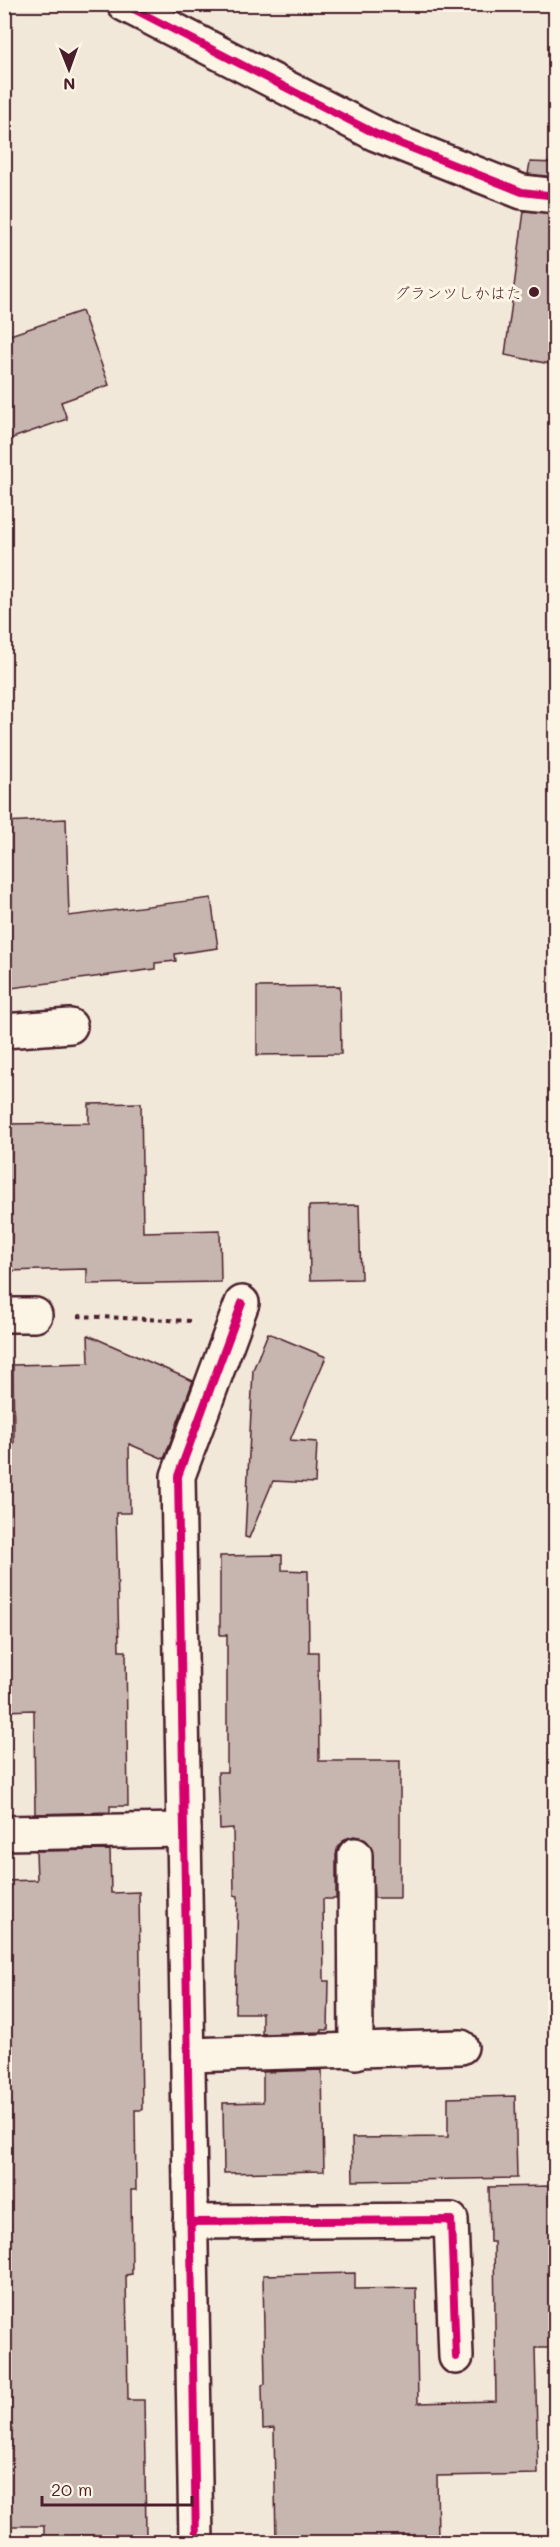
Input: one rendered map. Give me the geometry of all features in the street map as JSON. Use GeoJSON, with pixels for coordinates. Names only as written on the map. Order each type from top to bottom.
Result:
{"type":"FeatureCollection","features":[{"type":"Feature","properties":{"kind":"street"},"geometry":{"type":"LineString","coordinates":[[124,4],[376,134],[522,192],[555,196]]}},
{"type":"Feature","properties":{"kind":"street"},"geometry":{"type":"LineString","coordinates":[[4,1031],[70,1026]]}},
{"type":"Feature","properties":{"kind":"street"},"geometry":{"type":"LineString","coordinates":[[196,2542],[178,1476],[237,1317]]}},
{"type":"Feature","properties":{"kind":"street"},"geometry":{"type":"LineString","coordinates":[[4,1833],[184,1830]]}},
{"type":"Feature","properties":{"kind":"street"},"geometry":{"type":"LineString","coordinates":[[355,1854],[356,2052]]}},
{"type":"Feature","properties":{"kind":"street"},"geometry":{"type":"LineString","coordinates":[[188,2055],[356,2052],[461,2047]]}},
{"type":"Feature","properties":{"kind":"street"},"geometry":{"type":"LineString","coordinates":[[190,2222],[451,2220],[456,2357]]}},
{"type":"Feature","properties":{"kind":"path"},"geometry":{"type":"LineString","coordinates":[[20,1315],[183,1319],[237,1317]]}},
{"type":"Feature","properties":{"kind":"building"},"geometry":{"type":"Polygon","coordinates":[[[530,162],[555,163],[555,177],[528,174],[530,162]]]}},
{"type":"Feature","properties":{"kind":"building","name":"グランツしかはた"},"geometry":{"type":"Polygon","coordinates":[[[524,211],[555,214],[555,365],[505,355],[524,211]]]}},
{"type":"Feature","properties":{"kind":"building"},"geometry":{"type":"Polygon","coordinates":[[[82,311],[109,385],[61,402],[67,419],[4,441],[4,337],[82,311]]]}},
{"type":"Feature","properties":{"kind":"building"},"geometry":{"type":"Polygon","coordinates":[[[66,819],[69,916],[211,898],[218,948],[175,954],[176,961],[155,963],[155,969],[4,989],[4,822],[66,819]]]}},
{"type":"Feature","properties":{"kind":"building"},"geometry":{"type":"Polygon","coordinates":[[[340,986],[341,1054],[257,1055],[257,987],[340,986]]]}},
{"type":"Feature","properties":{"kind":"building"},"geometry":{"type":"Polygon","coordinates":[[[141,1103],[143,1232],[220,1230],[221,1282],[87,1284],[87,1269],[4,1271],[4,1124],[89,1123],[89,1104],[141,1103]]]}},
{"type":"Feature","properties":{"kind":"building"},"geometry":{"type":"Polygon","coordinates":[[[359,1205],[361,1279],[310,1280],[309,1206],[359,1205]]]}},
{"type":"Feature","properties":{"kind":"building"},"geometry":{"type":"Polygon","coordinates":[[[268,1333],[326,1357],[290,1440],[317,1442],[315,1483],[273,1481],[249,1538],[245,1537],[253,1370],[268,1333]]]}},
{"type":"Feature","properties":{"kind":"building"},"geometry":{"type":"Polygon","coordinates":[[[88,1335],[193,1381],[164,1459],[129,1444],[130,1513],[116,1513],[119,1651],[126,1651],[128,1806],[110,1806],[110,1812],[35,1814],[34,1710],[4,1711],[4,1444],[14,1444],[13,1365],[89,1363],[88,1335]]]}},
{"type":"Feature","properties":{"kind":"building"},"geometry":{"type":"Polygon","coordinates":[[[282,1555],[282,1570],[308,1571],[309,1652],[318,1652],[319,1761],[400,1761],[400,1898],[374,1898],[371,1846],[364,1838],[354,1836],[345,1839],[338,1846],[336,1855],[336,1899],[323,1899],[324,1981],[329,1981],[328,2030],[262,2034],[262,2013],[235,2013],[238,1896],[234,1895],[233,1828],[220,1829],[218,1772],[227,1772],[227,1635],[220,1635],[220,1556],[282,1555]]]}},
{"type":"Feature","properties":{"kind":"building"},"geometry":{"type":"Polygon","coordinates":[[[110,1850],[111,1893],[139,1892],[142,2110],[135,2110],[136,2190],[131,2190],[132,2274],[126,2275],[128,2400],[144,2400],[146,2535],[44,2536],[44,2526],[4,2526],[4,1881],[37,1880],[36,1851],[110,1850]]]}},
{"type":"Feature","properties":{"kind":"building"},"geometry":{"type":"Polygon","coordinates":[[[322,2070],[324,2171],[224,2173],[223,2103],[263,2102],[263,2072],[322,2070]]]}},
{"type":"Feature","properties":{"kind":"building"},"geometry":{"type":"Polygon","coordinates":[[[515,2096],[517,2178],[353,2181],[352,2138],[448,2137],[448,2098],[515,2096]]]}},
{"type":"Feature","properties":{"kind":"building"},"geometry":{"type":"Polygon","coordinates":[[[555,2186],[555,2348],[535,2348],[538,2474],[437,2476],[438,2542],[276,2542],[274,2428],[263,2429],[262,2385],[265,2384],[263,2275],[355,2273],[355,2289],[416,2288],[418,2403],[496,2401],[494,2242],[490,2242],[489,2187],[555,2186]]]}},
{"type":"Feature","properties":{"kind":"cycle path"},"geometry":{"type":"LineString","coordinates":[[124,4],[376,134],[522,192],[556,196]]}},
{"type":"Feature","properties":{"kind":"cycle path"},"geometry":{"type":"LineString","coordinates":[[196,2542],[178,1476],[242,1303]]}},
{"type":"Feature","properties":{"kind":"cycle path"},"geometry":{"type":"LineString","coordinates":[[190,2222],[451,2220],[456,2357]]}},
{"type":"Feature","properties":{"kind":"place","name":"グランツしかはた"},"geometry":{"type":"Point","coordinates":[534,292]}}]}
